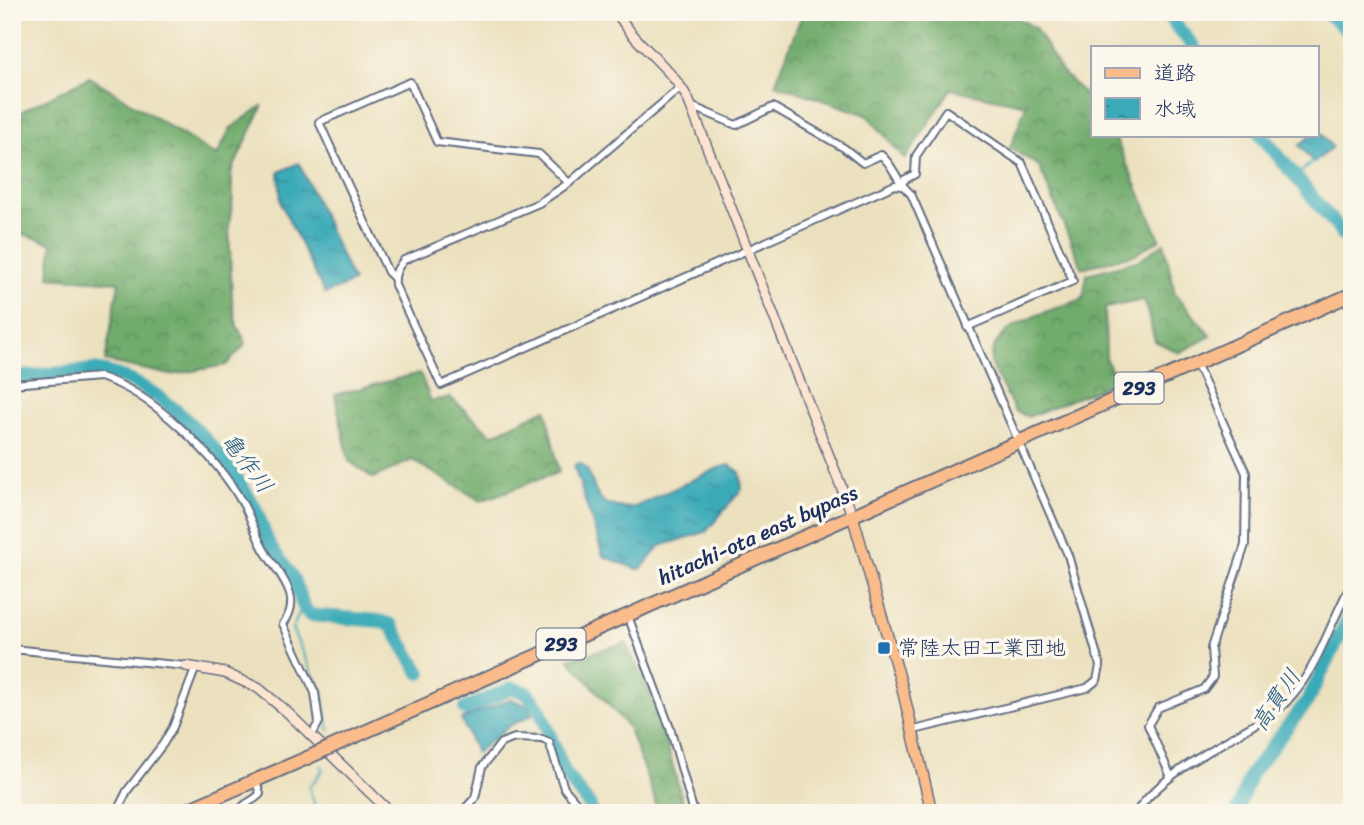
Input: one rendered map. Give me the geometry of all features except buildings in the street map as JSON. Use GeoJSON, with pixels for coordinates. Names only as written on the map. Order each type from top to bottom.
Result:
{"type":"FeatureCollection","features":[{"type":"Feature","properties":{"kind":"highway","name":"hitachi-ota east bypass"},"geometry":{"type":"LineString","coordinates":[[180,813],[1352,294]]}},
{"type":"Feature","properties":{"kind":"main road"},"geometry":{"type":"LineString","coordinates":[[852,514],[914,730],[932,813]]}},
{"type":"Feature","properties":{"kind":"main road"},"geometry":{"type":"LineString","coordinates":[[209,800],[214,813]]}},
{"type":"Feature","properties":{"kind":"street"},"geometry":{"type":"LineString","coordinates":[[617,12],[627,29],[663,64],[681,87],[691,106],[852,514]]}},
{"type":"Feature","properties":{"kind":"street"},"geometry":{"type":"LineString","coordinates":[[394,278],[388,272],[319,121],[411,82],[437,142],[539,154],[569,183]]}},
{"type":"Feature","properties":{"kind":"street"},"geometry":{"type":"LineString","coordinates":[[681,87],[569,183],[538,203],[404,260],[394,278],[395,285],[441,385],[895,185],[901,186]]}},
{"type":"Feature","properties":{"kind":"street"},"geometry":{"type":"LineString","coordinates":[[691,106],[736,125],[773,107],[844,148],[863,163],[881,155],[890,162],[901,186],[911,194],[1068,555],[1087,617],[1100,674],[1097,680],[1087,688],[914,730]]}},
{"type":"Feature","properties":{"kind":"street"},"geometry":{"type":"LineString","coordinates":[[901,186],[904,180],[915,174],[916,156],[946,111],[1022,163],[1073,281],[967,327]]}},
{"type":"Feature","properties":{"kind":"street"},"geometry":{"type":"LineString","coordinates":[[1171,777],[1148,725],[1158,708],[1204,689],[1213,677],[1211,648],[1245,545],[1246,473],[1196,363]]}},
{"type":"Feature","properties":{"kind":"street"},"geometry":{"type":"LineString","coordinates":[[12,384],[100,377],[114,381],[155,407],[194,439],[210,457],[243,502],[264,551],[280,572],[293,600],[291,613],[283,624],[315,693],[319,722],[311,737]]}},
{"type":"Feature","properties":{"kind":"street"},"geometry":{"type":"LineString","coordinates":[[1136,813],[1143,801],[1171,777],[1277,711],[1292,697],[1312,668],[1352,583]]}},
{"type":"Feature","properties":{"kind":"street"},"geometry":{"type":"LineString","coordinates":[[627,614],[670,728],[694,813]]}},
{"type":"Feature","properties":{"kind":"street"},"geometry":{"type":"LineString","coordinates":[[12,649],[191,667],[225,674],[258,688],[274,700],[391,813]]}},
{"type":"Feature","properties":{"kind":"street"},"geometry":{"type":"LineString","coordinates":[[116,813],[127,791],[173,727],[191,667]]}},
{"type":"Feature","properties":{"kind":"street"},"geometry":{"type":"LineString","coordinates":[[461,813],[475,798],[480,772],[485,762],[501,743],[516,738],[542,739],[549,742],[564,788],[585,813]]}},
{"type":"Feature","properties":{"kind":"street"},"geometry":{"type":"LineString","coordinates":[[239,813],[246,803],[260,794],[255,779]]}},
{"type":"Feature","properties":{"kind":"green space"},"geometry":{"type":"Polygon","coordinates":[[[803,12],[1007,12],[1035,28],[1062,72],[1091,101],[1091,136],[1114,136],[1160,239],[1136,254],[1082,268],[1039,166],[1010,148],[1026,105],[951,89],[905,159],[867,115],[775,84],[803,12]]]}},
{"type":"Feature","properties":{"kind":"green space"},"geometry":{"type":"Polygon","coordinates":[[[90,77],[217,156],[230,129],[263,105],[231,173],[233,197],[229,226],[232,299],[237,326],[245,341],[244,346],[226,365],[170,375],[105,361],[119,282],[49,277],[52,243],[12,231],[12,116],[90,77]]]}},
{"type":"Feature","properties":{"kind":"green space"},"geometry":{"type":"Polygon","coordinates":[[[1164,243],[1175,294],[1211,336],[1179,353],[1155,341],[1144,300],[1105,308],[1106,360],[1118,381],[1028,417],[1015,411],[991,365],[993,351],[999,339],[1024,321],[1083,299],[1087,274],[1140,260],[1164,243]]]}},
{"type":"Feature","properties":{"kind":"green space"},"geometry":{"type":"Polygon","coordinates":[[[420,373],[431,401],[450,397],[492,435],[546,409],[559,472],[481,501],[412,460],[373,478],[349,461],[335,395],[420,373]]]}},
{"type":"Feature","properties":{"kind":"green space"},"geometry":{"type":"Polygon","coordinates":[[[626,643],[656,706],[686,813],[657,813],[654,797],[628,727],[569,659],[626,643]]]}},
{"type":"Feature","properties":{"kind":"water"},"geometry":{"type":"Polygon","coordinates":[[[1318,130],[1332,147],[1314,163],[1299,145],[1311,136],[1318,136],[1318,130]]]}},
{"type":"Feature","properties":{"kind":"water"},"geometry":{"type":"Polygon","coordinates":[[[299,163],[353,282],[325,294],[281,204],[279,172],[299,163]]]}},
{"type":"Feature","properties":{"kind":"water"},"geometry":{"type":"Polygon","coordinates":[[[578,463],[589,473],[599,497],[607,504],[618,507],[635,507],[718,468],[730,465],[740,472],[742,489],[706,532],[660,546],[641,569],[636,569],[603,556],[574,466],[578,463]]]}},
{"type":"Feature","properties":{"kind":"water"},"geometry":{"type":"Polygon","coordinates":[[[511,699],[528,706],[532,715],[509,726],[476,753],[461,719],[511,699]]]}},
{"type":"Feature","properties":{"kind":"waterway","name":"高貫川"},"geometry":{"type":"LineString","coordinates":[[1165,12],[1193,46]]}},
{"type":"Feature","properties":{"kind":"waterway"},"geometry":{"type":"LineString","coordinates":[[1325,12],[1352,33]]}},
{"type":"Feature","properties":{"kind":"waterway","name":"高貫川"},"geometry":{"type":"LineString","coordinates":[[1262,136],[1352,245]]}},
{"type":"Feature","properties":{"kind":"waterway"},"geometry":{"type":"LineString","coordinates":[[1296,177],[1313,161]]}},
{"type":"Feature","properties":{"kind":"waterway","name":"亀作川"},"geometry":{"type":"LineString","coordinates":[[12,378],[94,370],[119,376],[166,402],[207,441],[241,485],[256,511],[270,546],[292,577],[310,615],[379,621],[391,625],[420,673]]}},
{"type":"Feature","properties":{"kind":"waterway"},"geometry":{"type":"LineString","coordinates":[[302,607],[292,629],[322,690],[329,730]]}},
{"type":"Feature","properties":{"kind":"waterway","name":"高貫川"},"geometry":{"type":"LineString","coordinates":[[1236,813],[1251,774],[1308,700],[1352,611]]}},
{"type":"Feature","properties":{"kind":"waterway","name":"亀作川"},"geometry":{"type":"LineString","coordinates":[[465,709],[512,688],[527,693],[539,708],[565,774],[590,806],[591,813]]}},
{"type":"Feature","properties":{"kind":"waterway"},"geometry":{"type":"LineString","coordinates":[[317,813],[309,787],[323,770],[321,766]]}},
{"type":"Feature","properties":{"kind":"place","name":"常陸太田工業団地"},"geometry":{"type":"Point","coordinates":[884,648]}}]}
